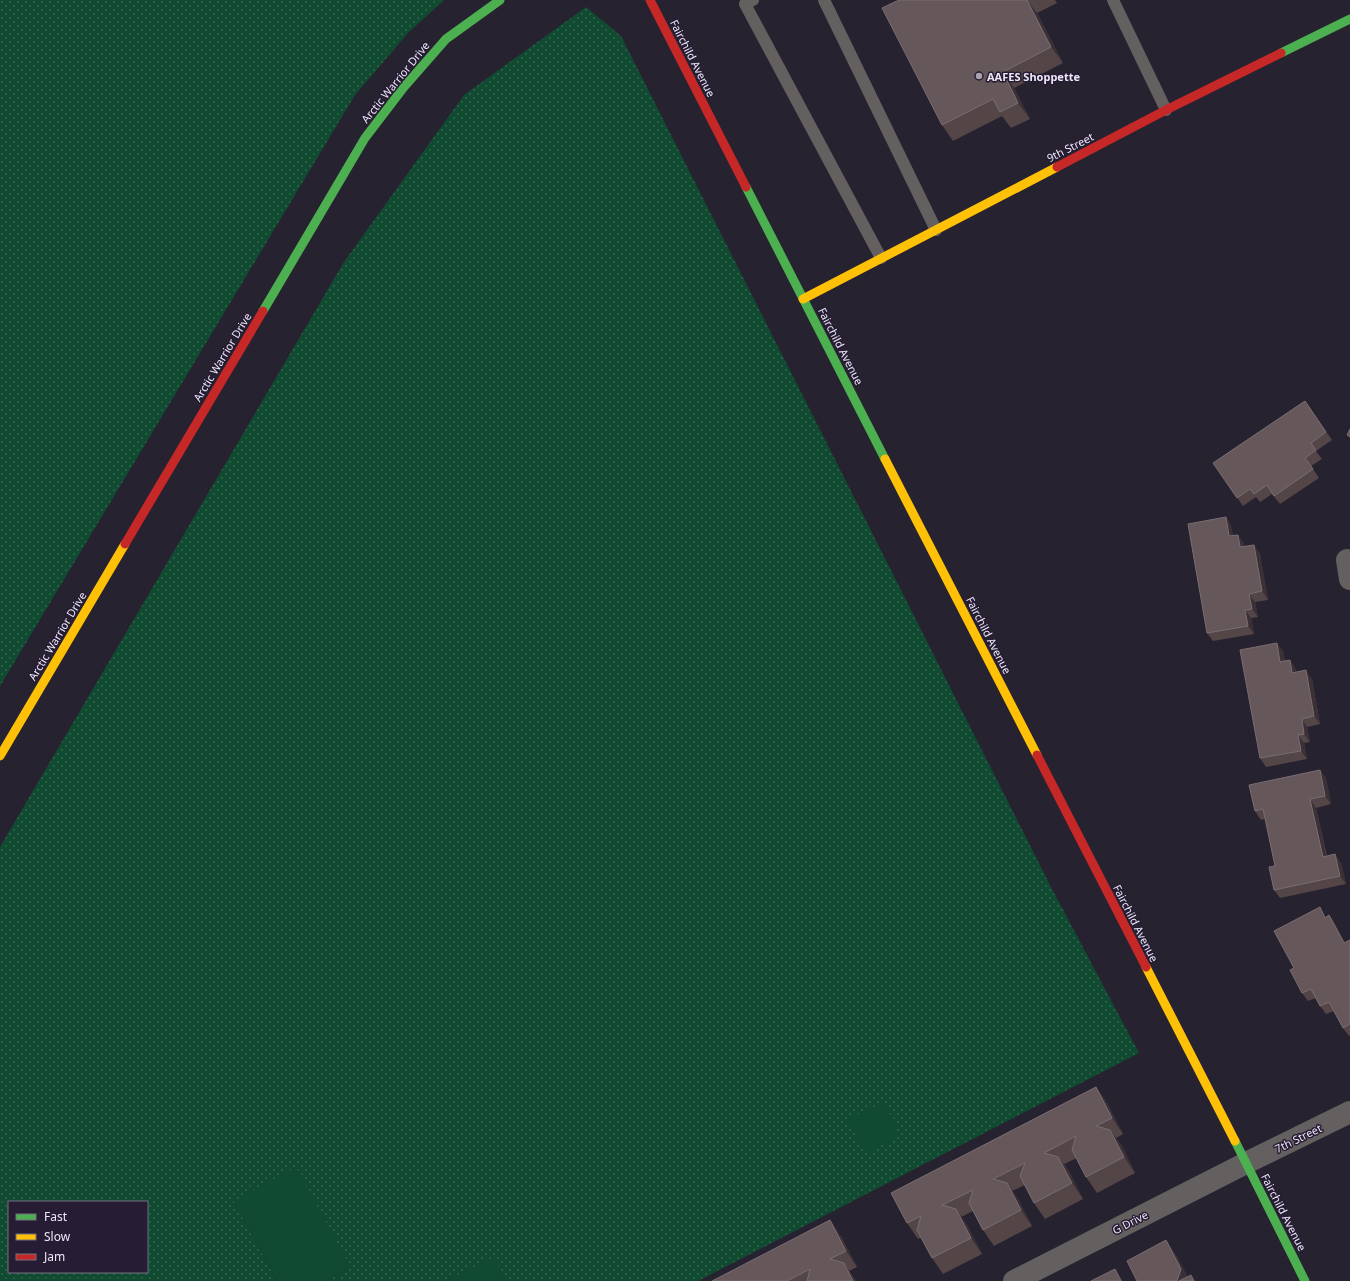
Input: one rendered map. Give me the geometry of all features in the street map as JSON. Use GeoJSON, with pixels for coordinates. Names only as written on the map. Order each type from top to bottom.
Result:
{"type":"FeatureCollection","features":[{"type":"Feature","properties":{"kind":"street","name":"Arctic Warrior Drive"},"geometry":{"type":"LineString","coordinates":[[0,756],[365,138],[404,87],[446,39],[500,0]]}},
{"type":"Feature","properties":{"kind":"street","name":"Fairchild Avenue"},"geometry":{"type":"LineString","coordinates":[[650,0],[1305,1281]]}},
{"type":"Feature","properties":{"kind":"street","name":"9th Street"},"geometry":{"type":"LineString","coordinates":[[803,299],[1166,110],[1350,19]]}},
{"type":"Feature","properties":{"kind":"street","name":"7th Street"},"geometry":{"type":"LineString","coordinates":[[1246,1163],[1350,1112]]}},
{"type":"Feature","properties":{"kind":"street","name":"G Drive"},"geometry":{"type":"LineString","coordinates":[[1014,1281],[1246,1163]]}},
{"type":"Feature","properties":{"kind":"lane"},"geometry":{"type":"LineString","coordinates":[[753,0],[746,4],[881,258]]}},
{"type":"Feature","properties":{"kind":"lane"},"geometry":{"type":"LineString","coordinates":[[824,0],[936,230]]}},
{"type":"Feature","properties":{"kind":"lane"},"geometry":{"type":"LineString","coordinates":[[1113,0],[1166,110]]}},
{"type":"Feature","properties":{"kind":"green space"},"geometry":{"type":"Polygon","coordinates":[[[0,0],[444,0],[408,33],[355,95],[0,686],[0,0]]]}},
{"type":"Feature","properties":{"kind":"green space"},"geometry":{"type":"Polygon","coordinates":[[[586,7],[621,36],[1052,889],[1139,1053],[698,1281],[505,1281],[494,1258],[445,1281],[326,1281],[351,1268],[234,1201],[277,1281],[0,1281],[0,847],[344,262],[464,95],[586,7]]]}},
{"type":"Feature","properties":{"kind":"green space"},"geometry":{"type":"Polygon","coordinates":[[[884,1102],[900,1136],[865,1153],[848,1119],[884,1102]]]}},
{"type":"Feature","properties":{"kind":"green space"},"geometry":{"type":"Polygon","coordinates":[[[296,1167],[351,1268],[326,1281],[277,1281],[234,1201],[296,1167]]]}},
{"type":"Feature","properties":{"kind":"green space"},"geometry":{"type":"Polygon","coordinates":[[[494,1257],[505,1281],[445,1281],[494,1257]]]}},
{"type":"Feature","properties":{"kind":"building","name":"AAFES Shoppette"},"geometry":{"type":"Polygon","coordinates":[[[899,0],[1027,0],[1051,47],[1003,72],[1018,103],[1000,112],[993,99],[942,125],[882,8],[899,0]]]}},
{"type":"Feature","properties":{"kind":"building"},"geometry":{"type":"Polygon","coordinates":[[[1305,401],[1326,432],[1311,443],[1316,450],[1305,458],[1313,469],[1274,496],[1267,485],[1254,494],[1250,489],[1237,498],[1213,463],[1305,401]]]}},
{"type":"Feature","properties":{"kind":"building"},"geometry":{"type":"Polygon","coordinates":[[[1350,429],[1350,437],[1347,435],[1350,429]]]}},
{"type":"Feature","properties":{"kind":"building"},"geometry":{"type":"Polygon","coordinates":[[[1226,517],[1229,536],[1238,535],[1240,547],[1254,545],[1262,591],[1249,594],[1252,609],[1245,610],[1248,626],[1207,633],[1188,524],[1226,517]]]}},
{"type":"Feature","properties":{"kind":"building"},"geometry":{"type":"Polygon","coordinates":[[[1277,643],[1280,662],[1290,660],[1292,673],[1306,670],[1314,716],[1302,719],[1304,734],[1298,735],[1301,751],[1260,758],[1240,650],[1277,643]]]}},
{"type":"Feature","properties":{"kind":"building"},"geometry":{"type":"Polygon","coordinates":[[[1320,770],[1325,796],[1310,799],[1323,857],[1335,854],[1340,876],[1274,890],[1269,867],[1275,866],[1263,809],[1255,811],[1249,785],[1320,770]]]}},
{"type":"Feature","properties":{"kind":"building"},"geometry":{"type":"Polygon","coordinates":[[[1320,907],[1325,918],[1329,915],[1344,943],[1350,940],[1350,1024],[1343,1028],[1329,1002],[1320,1006],[1311,989],[1302,993],[1290,970],[1294,968],[1274,931],[1320,907]]]}},
{"type":"Feature","properties":{"kind":"building"},"geometry":{"type":"Polygon","coordinates":[[[1096,1087],[1112,1118],[1096,1126],[1110,1130],[1124,1157],[1086,1177],[1072,1150],[1076,1136],[1044,1153],[1058,1157],[1072,1183],[1034,1203],[1020,1176],[1025,1163],[993,1179],[1007,1183],[1021,1210],[983,1230],[969,1203],[973,1190],[942,1205],[956,1209],[971,1238],[932,1258],[917,1230],[921,1216],[907,1223],[891,1193],[1096,1087]]]}},
{"type":"Feature","properties":{"kind":"building"},"geometry":{"type":"Polygon","coordinates":[[[830,1220],[846,1251],[830,1259],[844,1263],[853,1281],[807,1281],[810,1269],[787,1281],[712,1281],[830,1220]]]}},
{"type":"Feature","properties":{"kind":"building"},"geometry":{"type":"Polygon","coordinates":[[[1166,1240],[1181,1269],[1177,1281],[1137,1281],[1127,1261],[1166,1240]]]}},
{"type":"Feature","properties":{"kind":"building"},"geometry":{"type":"Polygon","coordinates":[[[1115,1269],[1121,1281],[1091,1281],[1115,1269]]]}},
{"type":"Feature","properties":{"kind":"building"},"geometry":{"type":"Polygon","coordinates":[[[1191,1275],[1194,1281],[1179,1281],[1191,1275]]]}},
{"type":"Feature","properties":{"kind":"traffic: fast"},"geometry":{"type":"LineString","coordinates":[[263,311],[365,138],[404,87],[446,39],[500,0]]}},
{"type":"Feature","properties":{"kind":"traffic: fast"},"geometry":{"type":"LineString","coordinates":[[1281,53],[1350,19]]}},
{"type":"Feature","properties":{"kind":"traffic: fast"},"geometry":{"type":"LineString","coordinates":[[746,187],[885,459]]}},
{"type":"Feature","properties":{"kind":"traffic: fast"},"geometry":{"type":"LineString","coordinates":[[1235,1141],[1305,1281]]}},
{"type":"Feature","properties":{"kind":"traffic: slow"},"geometry":{"type":"LineString","coordinates":[[803,299],[1057,167]]}},
{"type":"Feature","properties":{"kind":"traffic: slow"},"geometry":{"type":"LineString","coordinates":[[885,459],[1037,755]]}},
{"type":"Feature","properties":{"kind":"traffic: slow"},"geometry":{"type":"LineString","coordinates":[[0,756],[125,544]]}},
{"type":"Feature","properties":{"kind":"traffic: slow"},"geometry":{"type":"LineString","coordinates":[[1146,967],[1235,1141]]}},
{"type":"Feature","properties":{"kind":"traffic: jam"},"geometry":{"type":"LineString","coordinates":[[650,0],[746,187]]}},
{"type":"Feature","properties":{"kind":"traffic: jam"},"geometry":{"type":"LineString","coordinates":[[1057,167],[1166,110],[1281,53]]}},
{"type":"Feature","properties":{"kind":"traffic: jam"},"geometry":{"type":"LineString","coordinates":[[125,544],[263,311]]}},
{"type":"Feature","properties":{"kind":"traffic: jam"},"geometry":{"type":"LineString","coordinates":[[1037,755],[1146,967]]}},
{"type":"Feature","properties":{"kind":"place","name":"AAFES Shoppette"},"geometry":{"type":"Point","coordinates":[979,76]}}]}
